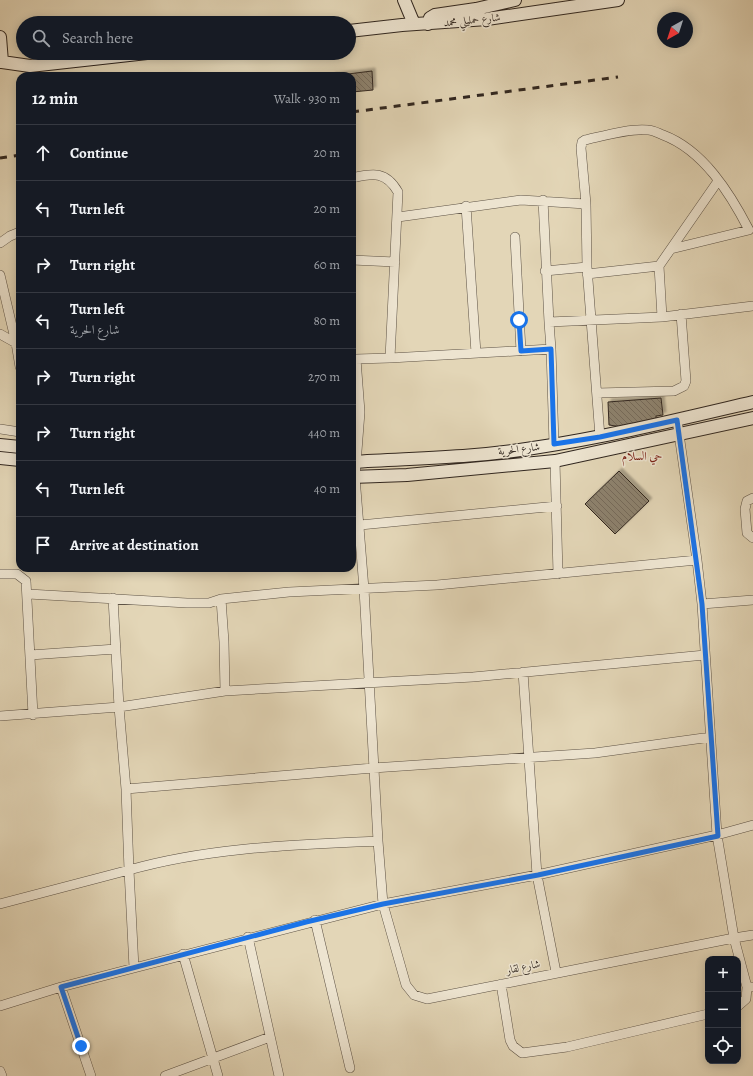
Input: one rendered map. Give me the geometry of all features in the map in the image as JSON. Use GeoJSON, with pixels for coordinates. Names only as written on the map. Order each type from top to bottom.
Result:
{"type":"FeatureCollection","features":[{"type":"Feature","properties":{"kind":"main road"},"geometry":{"type":"LineString","coordinates":[[404,0],[414,24]]}},
{"type":"Feature","properties":{"kind":"main road"},"geometry":{"type":"LineString","coordinates":[[428,24],[430,18],[435,15],[476,9],[516,0]]}},
{"type":"Feature","properties":{"kind":"main road","name":"شارع حمليلي محمد"},"geometry":{"type":"LineString","coordinates":[[356,30],[414,24],[487,19],[618,0]]}},
{"type":"Feature","properties":{"kind":"main road"},"geometry":{"type":"LineString","coordinates":[[0,37],[1,62],[30,66],[84,60]]}},
{"type":"Feature","properties":{"kind":"main road","name":"شارع الحرية"},"geometry":{"type":"LineString","coordinates":[[356,462],[437,458],[533,448],[600,437],[753,402]]}},
{"type":"Feature","properties":{"kind":"main road","name":"شارع الحرية"},"geometry":{"type":"LineString","coordinates":[[356,477],[435,473],[555,461],[753,418]]}},
{"type":"Feature","properties":{"kind":"main road"},"geometry":{"type":"LineString","coordinates":[[0,445],[16,447]]}},
{"type":"Feature","properties":{"kind":"main road"},"geometry":{"type":"LineString","coordinates":[[0,458],[16,460]]}},
{"type":"Feature","properties":{"kind":"street"},"geometry":{"type":"LineString","coordinates":[[600,437],[590,321],[587,270],[586,204],[581,148],[582,142],[618,133],[649,130],[678,141],[708,168],[751,230],[671,249]]}},
{"type":"Feature","properties":{"kind":"street"},"geometry":{"type":"LineString","coordinates":[[356,177],[374,174],[382,176],[390,180],[398,192],[398,217],[394,262],[390,358]]}},
{"type":"Feature","properties":{"kind":"street"},"geometry":{"type":"LineString","coordinates":[[662,317],[659,266],[718,181]]}},
{"type":"Feature","properties":{"kind":"street"},"geometry":{"type":"LineString","coordinates":[[398,217],[466,206],[521,200],[543,200],[586,204]]}},
{"type":"Feature","properties":{"kind":"street"},"geometry":{"type":"LineString","coordinates":[[543,200],[545,271],[551,349],[554,444]]}},
{"type":"Feature","properties":{"kind":"street"},"geometry":{"type":"LineString","coordinates":[[466,206],[476,353]]}},
{"type":"Feature","properties":{"kind":"street"},"geometry":{"type":"LineString","coordinates":[[0,243],[16,234]]}},
{"type":"Feature","properties":{"kind":"street"},"geometry":{"type":"LineString","coordinates":[[515,237],[521,351]]}},
{"type":"Feature","properties":{"kind":"street"},"geometry":{"type":"LineString","coordinates":[[356,260],[394,262]]}},
{"type":"Feature","properties":{"kind":"street"},"geometry":{"type":"LineString","coordinates":[[545,271],[659,266]]}},
{"type":"Feature","properties":{"kind":"street"},"geometry":{"type":"LineString","coordinates":[[0,275],[4,305],[16,342]]}},
{"type":"Feature","properties":{"kind":"street"},"geometry":{"type":"LineString","coordinates":[[549,322],[662,317],[753,306]]}},
{"type":"Feature","properties":{"kind":"street"},"geometry":{"type":"LineString","coordinates":[[597,393],[674,391],[684,386],[686,381],[681,314]]}},
{"type":"Feature","properties":{"kind":"street"},"geometry":{"type":"LineString","coordinates":[[0,334],[16,342]]}},
{"type":"Feature","properties":{"kind":"street"},"geometry":{"type":"LineString","coordinates":[[356,359],[551,349]]}},
{"type":"Feature","properties":{"kind":"street","name":"شارع لقار"},"geometry":{"type":"LineString","coordinates":[[356,369],[359,384],[356,424]]}},
{"type":"Feature","properties":{"kind":"street"},"geometry":{"type":"LineString","coordinates":[[677,420],[702,604],[718,836],[734,938],[750,987],[746,999],[741,1003]]}},
{"type":"Feature","properties":{"kind":"street"},"geometry":{"type":"LineString","coordinates":[[0,429],[16,431]]}},
{"type":"Feature","properties":{"kind":"street"},"geometry":{"type":"LineString","coordinates":[[555,461],[558,574]]}},
{"type":"Feature","properties":{"kind":"street","name":"شارع لقار"},"geometry":{"type":"LineString","coordinates":[[356,493],[360,525],[373,768],[383,904],[406,985],[414,995],[427,999],[556,972],[753,935]]}},
{"type":"Feature","properties":{"kind":"street"},"geometry":{"type":"LineString","coordinates":[[753,498],[746,504],[745,514],[747,534],[753,538]]}},
{"type":"Feature","properties":{"kind":"street"},"geometry":{"type":"LineString","coordinates":[[360,525],[557,506]]}},
{"type":"Feature","properties":{"kind":"street"},"geometry":{"type":"LineString","coordinates":[[28,594],[209,603],[221,599],[289,592],[436,586],[697,560]]}},
{"type":"Feature","properties":{"kind":"street"},"geometry":{"type":"LineString","coordinates":[[0,574],[17,574],[22,576],[26,581],[28,594],[33,715]]}},
{"type":"Feature","properties":{"kind":"street"},"geometry":{"type":"LineString","coordinates":[[114,598],[116,614],[119,707],[126,789],[134,968]]}},
{"type":"Feature","properties":{"kind":"street"},"geometry":{"type":"LineString","coordinates":[[221,599],[225,691]]}},
{"type":"Feature","properties":{"kind":"street"},"geometry":{"type":"LineString","coordinates":[[702,604],[753,600]]}},
{"type":"Feature","properties":{"kind":"street"},"geometry":{"type":"LineString","coordinates":[[30,655],[116,649]]}},
{"type":"Feature","properties":{"kind":"street"},"geometry":{"type":"LineString","coordinates":[[0,716],[33,715],[119,707],[225,691],[523,672],[705,655]]}},
{"type":"Feature","properties":{"kind":"street"},"geometry":{"type":"LineString","coordinates":[[523,672],[528,757],[538,875],[556,972]]}},
{"type":"Feature","properties":{"kind":"street"},"geometry":{"type":"LineString","coordinates":[[126,789],[373,768],[595,753],[711,737]]}},
{"type":"Feature","properties":{"kind":"street"},"geometry":{"type":"LineString","coordinates":[[0,1006],[61,987],[315,920],[383,904],[538,875],[718,836],[753,825]]}},
{"type":"Feature","properties":{"kind":"street"},"geometry":{"type":"LineString","coordinates":[[0,904],[159,862],[200,854],[250,848],[378,841]]}},
{"type":"Feature","properties":{"kind":"street"},"geometry":{"type":"LineString","coordinates":[[315,920],[350,1068]]}},
{"type":"Feature","properties":{"kind":"street"},"geometry":{"type":"LineString","coordinates":[[248,937],[279,1076]]}},
{"type":"Feature","properties":{"kind":"street"},"geometry":{"type":"LineString","coordinates":[[183,954],[218,1076]]}},
{"type":"Feature","properties":{"kind":"street"},"geometry":{"type":"LineString","coordinates":[[501,984],[510,1040],[512,1046],[522,1053],[567,1047],[705,1015]]}},
{"type":"Feature","properties":{"kind":"street"},"geometry":{"type":"LineString","coordinates":[[61,987],[91,1076]]}},
{"type":"Feature","properties":{"kind":"street"},"geometry":{"type":"LineString","coordinates":[[165,1076],[270,1037]]}},
{"type":"Feature","properties":{"kind":"street"},"geometry":{"type":"LineString","coordinates":[[0,1071],[2,1076]]}},
{"type":"Feature","properties":{"kind":"building"},"geometry":{"type":"Polygon","coordinates":[[[372,71],[373,90],[356,92],[356,73],[372,71]]]}},
{"type":"Feature","properties":{"kind":"building"},"geometry":{"type":"Polygon","coordinates":[[[661,398],[663,415],[656,416],[656,421],[624,425],[622,427],[609,425],[608,402],[661,398]]]}},
{"type":"Feature","properties":{"kind":"building"},"geometry":{"type":"Polygon","coordinates":[[[619,471],[649,501],[615,534],[585,504],[619,471]]]}},
{"type":"Feature","properties":{"kind":"railway"},"geometry":{"type":"LineString","coordinates":[[356,111],[618,77]]}},
{"type":"Feature","properties":{"kind":"railway"},"geometry":{"type":"LineString","coordinates":[[0,158],[16,156]]}},
{"type":"Feature","properties":{"kind":"district","name":"حي السلام"},"geometry":{"type":"Point","coordinates":[642,456]}},
{"type":"Feature","properties":{"kind":"route"},"geometry":{"type":"LineString","coordinates":[[81,1046],[61,987],[306,922],[383,904],[538,875],[718,836],[702,604],[677,420],[600,437],[554,444],[551,349],[521,351],[519,320]]}}]}
